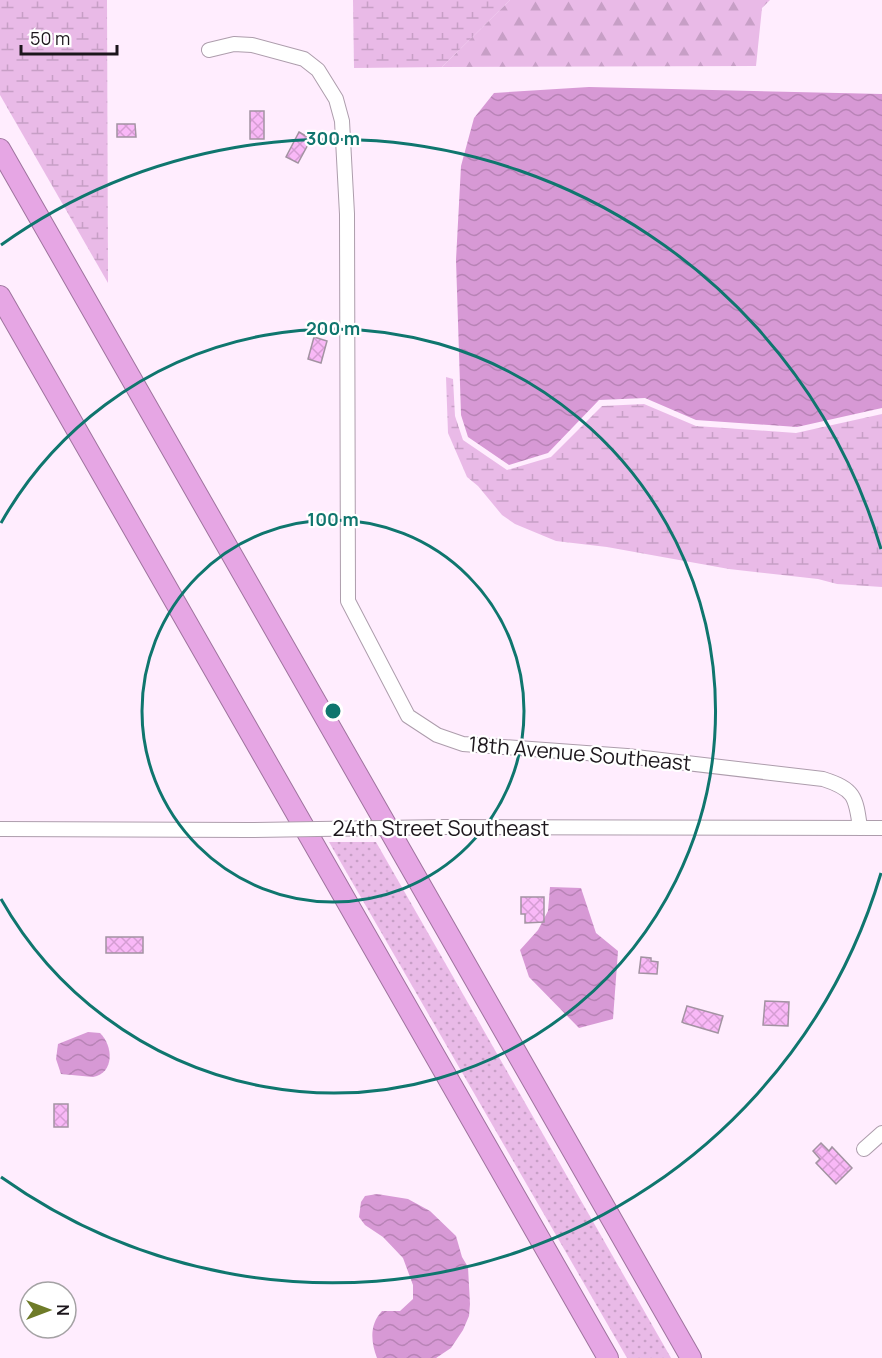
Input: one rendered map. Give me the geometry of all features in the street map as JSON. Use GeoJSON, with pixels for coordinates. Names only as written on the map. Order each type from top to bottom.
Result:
{"type":"FeatureCollection","features":[{"type":"Feature","properties":{"kind":"highway"},"geometry":{"type":"LineString","coordinates":[[0,149],[691,1358]]}},
{"type":"Feature","properties":{"kind":"highway"},"geometry":{"type":"LineString","coordinates":[[0,296],[608,1358]]}},
{"type":"Feature","properties":{"kind":"street","name":"18th Avenue Southeast"},"geometry":{"type":"LineString","coordinates":[[209,50],[234,44],[252,45],[304,59],[318,70],[336,99],[342,121],[347,214],[348,601],[408,716],[437,735],[463,744],[627,756],[823,779],[844,786],[856,802],[860,828]]}},
{"type":"Feature","properties":{"kind":"street","name":"24th Street Southeast"},"geometry":{"type":"LineString","coordinates":[[0,830],[445,827],[882,828]]}},
{"type":"Feature","properties":{"kind":"street"},"geometry":{"type":"LineString","coordinates":[[864,1149],[882,1133]]}},
{"type":"Feature","properties":{"kind":"green space"},"geometry":{"type":"Polygon","coordinates":[[[0,0],[107,0],[108,283],[0,95],[0,0]]]}},
{"type":"Feature","properties":{"kind":"green space"},"geometry":{"type":"Polygon","coordinates":[[[353,0],[510,0],[442,67],[354,68],[353,0]]]}},
{"type":"Feature","properties":{"kind":"green space"},"geometry":{"type":"Polygon","coordinates":[[[510,0],[770,0],[762,8],[756,66],[442,67],[510,0]]]}},
{"type":"Feature","properties":{"kind":"green space"},"geometry":{"type":"Polygon","coordinates":[[[446,377],[453,379],[455,416],[463,440],[507,470],[551,457],[602,406],[644,404],[696,426],[796,433],[882,414],[882,587],[837,584],[818,579],[729,569],[607,547],[556,541],[515,524],[502,515],[478,486],[467,477],[448,433],[446,377]]]}},
{"type":"Feature","properties":{"kind":"green space"},"geometry":{"type":"Polygon","coordinates":[[[329,842],[376,842],[671,1358],[627,1358],[329,842]]]}},
{"type":"Feature","properties":{"kind":"water"},"geometry":{"type":"Polygon","coordinates":[[[589,87],[882,94],[882,408],[797,427],[696,420],[645,398],[599,400],[548,453],[509,465],[468,437],[461,415],[456,260],[461,166],[474,118],[494,93],[589,87]]]}},
{"type":"Feature","properties":{"kind":"water"},"geometry":{"type":"Polygon","coordinates":[[[550,887],[581,888],[596,933],[618,951],[613,1019],[579,1028],[529,977],[520,950],[538,930],[548,911],[550,887]]]}},
{"type":"Feature","properties":{"kind":"water"},"geometry":{"type":"Polygon","coordinates":[[[88,1032],[100,1033],[107,1044],[110,1058],[105,1070],[93,1077],[61,1074],[56,1059],[58,1044],[88,1032]]]}},
{"type":"Feature","properties":{"kind":"water"},"geometry":{"type":"Polygon","coordinates":[[[377,1194],[408,1199],[430,1211],[456,1236],[462,1257],[468,1267],[469,1316],[451,1348],[436,1358],[377,1358],[373,1346],[375,1322],[382,1311],[400,1311],[413,1299],[413,1285],[403,1258],[359,1217],[361,1202],[365,1196],[377,1194]]]}},
{"type":"Feature","properties":{"kind":"building"},"geometry":{"type":"Polygon","coordinates":[[[250,111],[264,111],[264,139],[250,139],[250,111]]]}},
{"type":"Feature","properties":{"kind":"building"},"geometry":{"type":"Polygon","coordinates":[[[117,124],[135,124],[136,137],[117,137],[117,124]]]}},
{"type":"Feature","properties":{"kind":"building"},"geometry":{"type":"Polygon","coordinates":[[[299,132],[311,139],[298,163],[286,157],[299,132]]]}},
{"type":"Feature","properties":{"kind":"building"},"geometry":{"type":"Polygon","coordinates":[[[314,337],[327,341],[321,363],[308,359],[314,337]]]}},
{"type":"Feature","properties":{"kind":"building"},"geometry":{"type":"Polygon","coordinates":[[[521,897],[544,897],[544,922],[525,923],[525,914],[521,914],[521,897]]]}},
{"type":"Feature","properties":{"kind":"building"},"geometry":{"type":"Polygon","coordinates":[[[106,937],[143,937],[143,953],[106,953],[106,937]]]}},
{"type":"Feature","properties":{"kind":"building"},"geometry":{"type":"Polygon","coordinates":[[[641,957],[651,958],[651,961],[658,962],[657,974],[639,973],[641,957]]]}},
{"type":"Feature","properties":{"kind":"building"},"geometry":{"type":"Polygon","coordinates":[[[765,1001],[789,1002],[788,1026],[763,1025],[765,1001]]]}},
{"type":"Feature","properties":{"kind":"building"},"geometry":{"type":"Polygon","coordinates":[[[687,1006],[723,1016],[718,1033],[682,1022],[687,1006]]]}},
{"type":"Feature","properties":{"kind":"building"},"geometry":{"type":"Polygon","coordinates":[[[54,1104],[68,1104],[68,1127],[54,1127],[54,1104]]]}},
{"type":"Feature","properties":{"kind":"building"},"geometry":{"type":"Polygon","coordinates":[[[821,1143],[829,1151],[832,1147],[852,1168],[836,1184],[816,1163],[820,1159],[813,1151],[821,1143]]]}}]}
